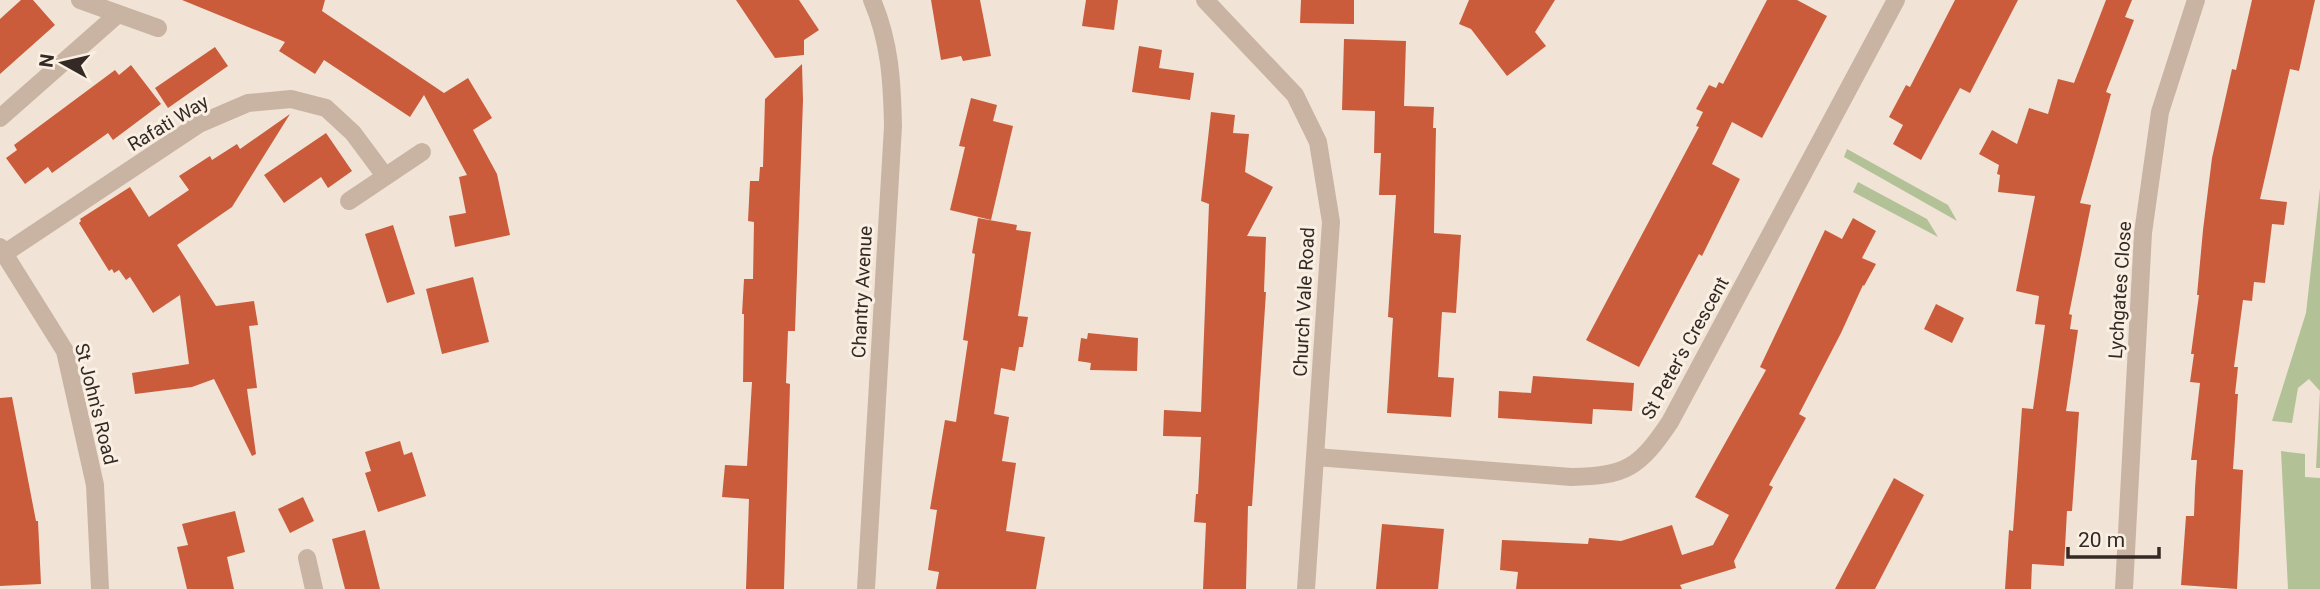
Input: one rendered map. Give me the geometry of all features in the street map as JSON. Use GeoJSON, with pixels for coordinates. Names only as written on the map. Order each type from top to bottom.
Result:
{"type":"FeatureCollection","features":[{"type":"Feature","properties":{"kind":"street"},"geometry":{"type":"LineString","coordinates":[[80,0],[158,29]]}},
{"type":"Feature","properties":{"kind":"street","name":"Chantry Avenue"},"geometry":{"type":"LineString","coordinates":[[866,589],[893,126],[891,66],[873,0]]}},
{"type":"Feature","properties":{"kind":"street","name":"St Peter's Crescent"},"geometry":{"type":"LineString","coordinates":[[1316,457],[1571,477],[1604,476],[1630,468],[1653,448],[1670,422],[1896,0]]}},
{"type":"Feature","properties":{"kind":"street","name":"Lychgates Close"},"geometry":{"type":"LineString","coordinates":[[2124,589],[2143,233],[2161,112],[2196,0]]}},
{"type":"Feature","properties":{"kind":"street","name":"Church Vale Road"},"geometry":{"type":"LineString","coordinates":[[1216,4],[1295,94],[1318,142],[1331,222],[1306,589]]}},
{"type":"Feature","properties":{"kind":"street"},"geometry":{"type":"LineString","coordinates":[[0,118],[118,14]]}},
{"type":"Feature","properties":{"kind":"street","name":"Rafati Way"},"geometry":{"type":"LineString","coordinates":[[3,250],[199,124],[248,103],[291,99],[326,108],[353,133],[385,176]]}},
{"type":"Feature","properties":{"kind":"street"},"geometry":{"type":"LineString","coordinates":[[349,201],[422,152]]}},
{"type":"Feature","properties":{"kind":"street","name":"St John's Road"},"geometry":{"type":"LineString","coordinates":[[3,250],[65,351],[95,485],[100,589]]}},
{"type":"Feature","properties":{"kind":"street"},"geometry":{"type":"LineString","coordinates":[[307,558],[314,589]]}},
{"type":"Feature","properties":{"kind":"green space"},"geometry":{"type":"Polygon","coordinates":[[[1847,149],[1948,205],[1957,221],[1844,157],[1847,149]]]}},
{"type":"Feature","properties":{"kind":"green space"},"geometry":{"type":"Polygon","coordinates":[[[1858,182],[1927,219],[1938,237],[1853,192],[1858,182]]]}},
{"type":"Feature","properties":{"kind":"green space"},"geometry":{"type":"Polygon","coordinates":[[[2320,188],[2320,391],[2309,379],[2298,388],[2292,423],[2272,421],[2306,313],[2320,188]]]}},
{"type":"Feature","properties":{"kind":"green space"},"geometry":{"type":"Polygon","coordinates":[[[2320,391],[2320,468],[2316,468],[2320,391]]]}},
{"type":"Feature","properties":{"kind":"green space"},"geometry":{"type":"Polygon","coordinates":[[[2281,451],[2305,454],[2305,477],[2320,478],[2320,589],[2288,589],[2281,451]]]}},
{"type":"Feature","properties":{"kind":"building"},"geometry":{"type":"Polygon","coordinates":[[[21,0],[33,0],[55,25],[0,74],[0,19],[21,0]]]}},
{"type":"Feature","properties":{"kind":"building"},"geometry":{"type":"Polygon","coordinates":[[[182,0],[325,0],[322,11],[444,93],[468,78],[492,118],[473,130],[497,174],[510,235],[455,247],[449,216],[466,213],[459,177],[467,175],[424,95],[410,117],[324,60],[315,74],[279,51],[285,42],[182,0]]]}},
{"type":"Feature","properties":{"kind":"building"},"geometry":{"type":"Polygon","coordinates":[[[736,0],[799,0],[819,30],[804,40],[804,55],[775,58],[736,0]]]}},
{"type":"Feature","properties":{"kind":"building"},"geometry":{"type":"Polygon","coordinates":[[[931,0],[980,0],[991,56],[963,61],[961,56],[941,60],[931,0]]]}},
{"type":"Feature","properties":{"kind":"building"},"geometry":{"type":"Polygon","coordinates":[[[1086,0],[1118,0],[1114,30],[1082,26],[1086,0]]]}},
{"type":"Feature","properties":{"kind":"building"},"geometry":{"type":"Polygon","coordinates":[[[1301,0],[1354,0],[1354,24],[1300,23],[1301,0]]]}},
{"type":"Feature","properties":{"kind":"building"},"geometry":{"type":"Polygon","coordinates":[[[1469,0],[1555,0],[1535,32],[1546,46],[1507,76],[1471,29],[1459,24],[1469,0]]]}},
{"type":"Feature","properties":{"kind":"building"},"geometry":{"type":"Polygon","coordinates":[[[1767,0],[1797,0],[1827,16],[1762,138],[1732,122],[1712,164],[1740,179],[1702,256],[1699,254],[1639,367],[1586,340],[1699,127],[1696,126],[1703,112],[1696,109],[1709,85],[1716,88],[1719,82],[1723,84],[1767,0]]]}},
{"type":"Feature","properties":{"kind":"building"},"geometry":{"type":"Polygon","coordinates":[[[1955,0],[2018,0],[1970,93],[1960,88],[1921,160],[1893,144],[1903,125],[1889,117],[1906,85],[1910,87],[1955,0]]]}},
{"type":"Feature","properties":{"kind":"building"},"geometry":{"type":"Polygon","coordinates":[[[2106,0],[2132,0],[2125,17],[2134,20],[2106,92],[2111,94],[2080,203],[2091,205],[2069,314],[2072,315],[2070,329],[2078,330],[2066,411],[2079,412],[2072,511],[2067,511],[2064,566],[2032,564],[2031,589],[2005,589],[2009,530],[2013,531],[2022,408],[2033,409],[2045,325],[2035,324],[2039,296],[2016,291],[2035,196],[1998,192],[1999,165],[1979,154],[1992,130],[2017,144],[2029,108],[2048,114],[2058,79],[2074,83],[2106,0]]]}},
{"type":"Feature","properties":{"kind":"building"},"geometry":{"type":"Polygon","coordinates":[[[2252,0],[2315,0],[2299,71],[2290,69],[2260,199],[2287,202],[2284,225],[2272,224],[2265,283],[2254,282],[2252,301],[2243,300],[2234,367],[2238,367],[2235,394],[2238,394],[2233,469],[2243,470],[2237,589],[2181,585],[2186,516],[2194,516],[2197,460],[2191,460],[2200,383],[2190,382],[2203,230],[2212,158],[2232,69],[2236,70],[2252,0]]]}},
{"type":"Feature","properties":{"kind":"building"},"geometry":{"type":"Polygon","coordinates":[[[1344,39],[1406,41],[1404,106],[1434,107],[1434,233],[1461,235],[1456,313],[1442,312],[1438,377],[1454,378],[1451,417],[1387,413],[1393,318],[1388,317],[1396,195],[1379,195],[1381,153],[1374,153],[1375,111],[1342,110],[1344,39]]]}},
{"type":"Feature","properties":{"kind":"building"},"geometry":{"type":"Polygon","coordinates":[[[1139,46],[1162,50],[1159,68],[1194,73],[1190,100],[1132,92],[1139,46]]]}},
{"type":"Feature","properties":{"kind":"building"},"geometry":{"type":"Polygon","coordinates":[[[215,47],[228,66],[168,108],[155,88],[215,47]]]}},
{"type":"Feature","properties":{"kind":"building"},"geometry":{"type":"Polygon","coordinates":[[[802,64],[795,331],[788,331],[786,383],[790,384],[784,589],[746,589],[749,499],[722,497],[725,465],[747,466],[752,382],[743,382],[742,314],[744,279],[753,279],[754,222],[748,221],[750,181],[759,181],[760,167],[763,167],[765,99],[802,64]]]}},
{"type":"Feature","properties":{"kind":"building"},"geometry":{"type":"Polygon","coordinates":[[[131,65],[161,104],[113,140],[108,133],[52,173],[48,167],[25,184],[6,158],[17,150],[14,145],[115,70],[119,75],[131,65]]]}},
{"type":"Feature","properties":{"kind":"building"},"geometry":{"type":"Polygon","coordinates":[[[971,98],[997,105],[993,121],[1013,126],[991,220],[950,210],[965,147],[959,146],[971,98]]]}},
{"type":"Feature","properties":{"kind":"building"},"geometry":{"type":"Polygon","coordinates":[[[1211,112],[1235,115],[1233,133],[1249,134],[1245,172],[1273,187],[1247,236],[1266,237],[1266,292],[1252,506],[1248,506],[1246,589],[1203,589],[1206,523],[1194,522],[1201,437],[1163,436],[1164,410],[1201,412],[1209,204],[1201,201],[1211,112]]]}},
{"type":"Feature","properties":{"kind":"building"},"geometry":{"type":"Polygon","coordinates":[[[290,114],[232,207],[177,245],[216,306],[254,301],[258,325],[249,326],[257,388],[247,389],[256,454],[252,456],[214,379],[192,387],[135,394],[132,373],[189,364],[180,295],[153,313],[130,277],[126,280],[119,270],[114,273],[112,269],[109,271],[79,223],[80,219],[130,187],[149,217],[189,190],[179,176],[210,156],[212,160],[237,144],[240,149],[290,114]]]}},
{"type":"Feature","properties":{"kind":"building"},"geometry":{"type":"Polygon","coordinates":[[[326,133],[352,171],[328,188],[321,177],[284,203],[264,175],[326,133]]]}},
{"type":"Feature","properties":{"kind":"building"},"geometry":{"type":"Polygon","coordinates":[[[978,218],[1017,225],[1016,230],[1031,232],[1018,316],[1028,317],[1023,347],[1019,347],[1015,371],[1001,368],[994,414],[1009,417],[1002,461],[1016,463],[1006,531],[1045,537],[1036,589],[936,589],[939,572],[928,570],[937,510],[930,509],[945,420],[956,422],[968,341],[963,340],[978,218]]]}},
{"type":"Feature","properties":{"kind":"building"},"geometry":{"type":"Polygon","coordinates":[[[1853,218],[1876,231],[1862,258],[1876,264],[1799,414],[1806,418],[1769,485],[1773,487],[1734,561],[1736,568],[1680,585],[1682,589],[1516,589],[1518,572],[1500,570],[1502,540],[1588,544],[1589,538],[1621,541],[1672,525],[1682,555],[1713,545],[1729,515],[1695,497],[1766,370],[1760,367],[1825,230],[1842,239],[1853,218]]]}},
{"type":"Feature","properties":{"kind":"building"},"geometry":{"type":"Polygon","coordinates":[[[393,225],[415,294],[387,303],[365,234],[393,225]]]}},
{"type":"Feature","properties":{"kind":"building"},"geometry":{"type":"Polygon","coordinates":[[[473,277],[489,342],[442,354],[426,289],[473,277]]]}},
{"type":"Feature","properties":{"kind":"building"},"geometry":{"type":"Polygon","coordinates":[[[1936,304],[1964,318],[1952,343],[1924,329],[1936,304]]]}},
{"type":"Feature","properties":{"kind":"building"},"geometry":{"type":"Polygon","coordinates":[[[1088,333],[1138,338],[1137,371],[1090,370],[1091,363],[1078,361],[1081,338],[1087,339],[1088,333]]]}},
{"type":"Feature","properties":{"kind":"building"},"geometry":{"type":"Polygon","coordinates":[[[1533,376],[1634,383],[1632,411],[1593,409],[1592,424],[1498,418],[1499,391],[1531,393],[1533,376]]]}},
{"type":"Feature","properties":{"kind":"building"},"geometry":{"type":"Polygon","coordinates":[[[12,397],[38,521],[41,584],[0,586],[0,398],[12,397]]]}},
{"type":"Feature","properties":{"kind":"building"},"geometry":{"type":"Polygon","coordinates":[[[400,441],[404,455],[412,452],[426,496],[378,512],[365,473],[371,471],[365,452],[400,441]]]}},
{"type":"Feature","properties":{"kind":"building"},"geometry":{"type":"Polygon","coordinates":[[[1894,478],[1924,495],[1875,589],[1835,589],[1894,478]]]}},
{"type":"Feature","properties":{"kind":"building"},"geometry":{"type":"Polygon","coordinates":[[[303,497],[314,521],[290,533],[278,509],[303,497]]]}},
{"type":"Feature","properties":{"kind":"building"},"geometry":{"type":"Polygon","coordinates":[[[235,511],[245,552],[227,557],[234,589],[187,589],[177,547],[188,545],[182,524],[235,511]]]}},
{"type":"Feature","properties":{"kind":"building"},"geometry":{"type":"Polygon","coordinates":[[[1382,524],[1444,529],[1438,589],[1376,589],[1382,524]]]}},
{"type":"Feature","properties":{"kind":"building"},"geometry":{"type":"Polygon","coordinates":[[[365,530],[380,589],[345,589],[332,539],[365,530]]]}}]}
